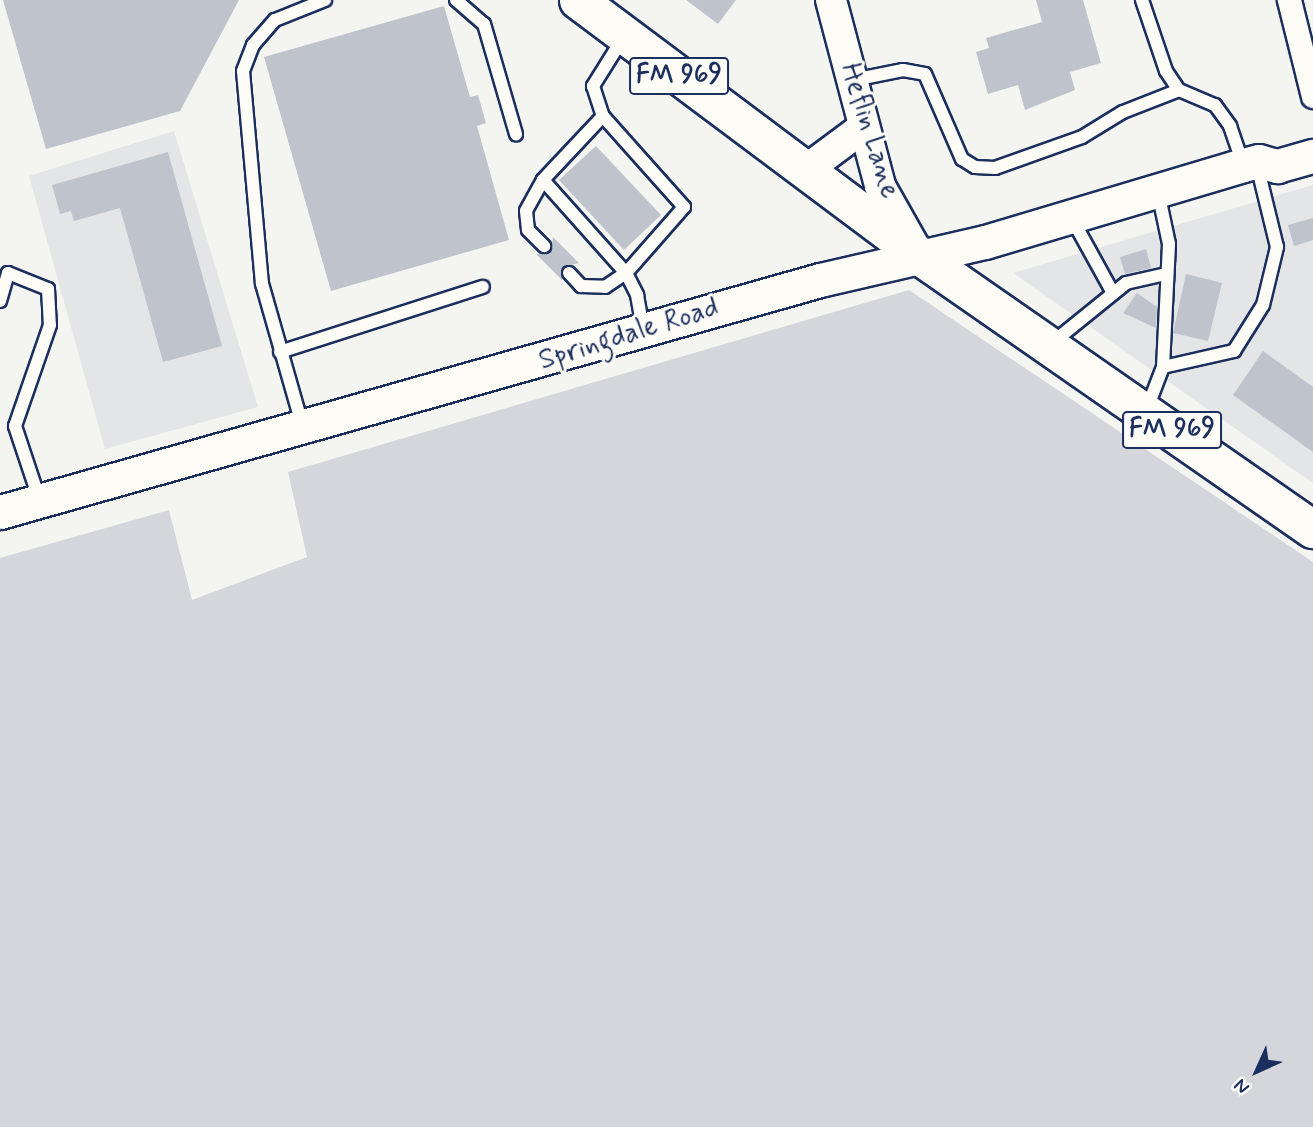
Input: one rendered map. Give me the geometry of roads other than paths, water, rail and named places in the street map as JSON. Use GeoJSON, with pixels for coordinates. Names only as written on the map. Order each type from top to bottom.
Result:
{"type":"FeatureCollection","features":[{"type":"Feature","properties":{"kind":"main road","name":"FM 969"},"geometry":{"type":"LineString","coordinates":[[579,0],[920,257],[1311,523]]}},
{"type":"Feature","properties":{"kind":"main road","name":"Springdale Road"},"geometry":{"type":"LineString","coordinates":[[0,512],[644,332],[1070,217],[1253,162],[1273,148],[1313,139]]}},
{"type":"Feature","properties":{"kind":"main road","name":"Springdale Road"},"geometry":{"type":"LineString","coordinates":[[1253,162],[1277,166],[1313,156]]}},
{"type":"Feature","properties":{"kind":"street","name":"Heflin Lane"},"geometry":{"type":"LineString","coordinates":[[831,0],[880,186],[920,257]]}},
{"type":"Feature","properties":{"kind":"street"},"geometry":{"type":"LineString","coordinates":[[1289,0],[1313,96]]}},
{"type":"Feature","properties":{"kind":"street"},"geometry":{"type":"LineString","coordinates":[[806,170],[833,155],[864,127]]}},
{"type":"Feature","properties":{"kind":"lane"},"geometry":{"type":"LineString","coordinates":[[303,428],[262,285],[243,71],[253,45],[275,20],[325,0]]}},
{"type":"Feature","properties":{"kind":"lane"},"geometry":{"type":"LineString","coordinates":[[456,0],[484,23],[516,134]]}},
{"type":"Feature","properties":{"kind":"lane"},"geometry":{"type":"LineString","coordinates":[[1142,0],[1166,71],[1179,90],[1215,104],[1253,162],[1277,247],[1263,305],[1234,351],[1163,367]]}},
{"type":"Feature","properties":{"kind":"lane"},"geometry":{"type":"LineString","coordinates":[[569,273],[582,286],[605,287],[626,273],[684,207],[603,116],[593,86],[624,36]]}},
{"type":"Feature","properties":{"kind":"lane"},"geometry":{"type":"LineString","coordinates":[[852,80],[903,70],[925,75],[962,159],[975,167],[995,168],[1082,137],[1123,112],[1179,90]]}},
{"type":"Feature","properties":{"kind":"lane"},"geometry":{"type":"LineString","coordinates":[[544,246],[528,230],[526,211],[543,180],[603,116]]}},
{"type":"Feature","properties":{"kind":"lane"},"geometry":{"type":"LineString","coordinates":[[543,180],[626,273],[638,295],[644,332]]}},
{"type":"Feature","properties":{"kind":"lane"},"geometry":{"type":"LineString","coordinates":[[1146,411],[1163,367],[1169,244],[1158,191]]}},
{"type":"Feature","properties":{"kind":"lane"},"geometry":{"type":"LineString","coordinates":[[1070,217],[1113,293]]}},
{"type":"Feature","properties":{"kind":"lane"},"geometry":{"type":"LineString","coordinates":[[0,300],[8,274],[48,289],[50,324],[15,426],[40,501]]}},
{"type":"Feature","properties":{"kind":"lane"},"geometry":{"type":"LineString","coordinates":[[1051,344],[1126,283],[1166,274]]}},
{"type":"Feature","properties":{"kind":"lane"},"geometry":{"type":"LineString","coordinates":[[280,352],[483,287]]}}]}
